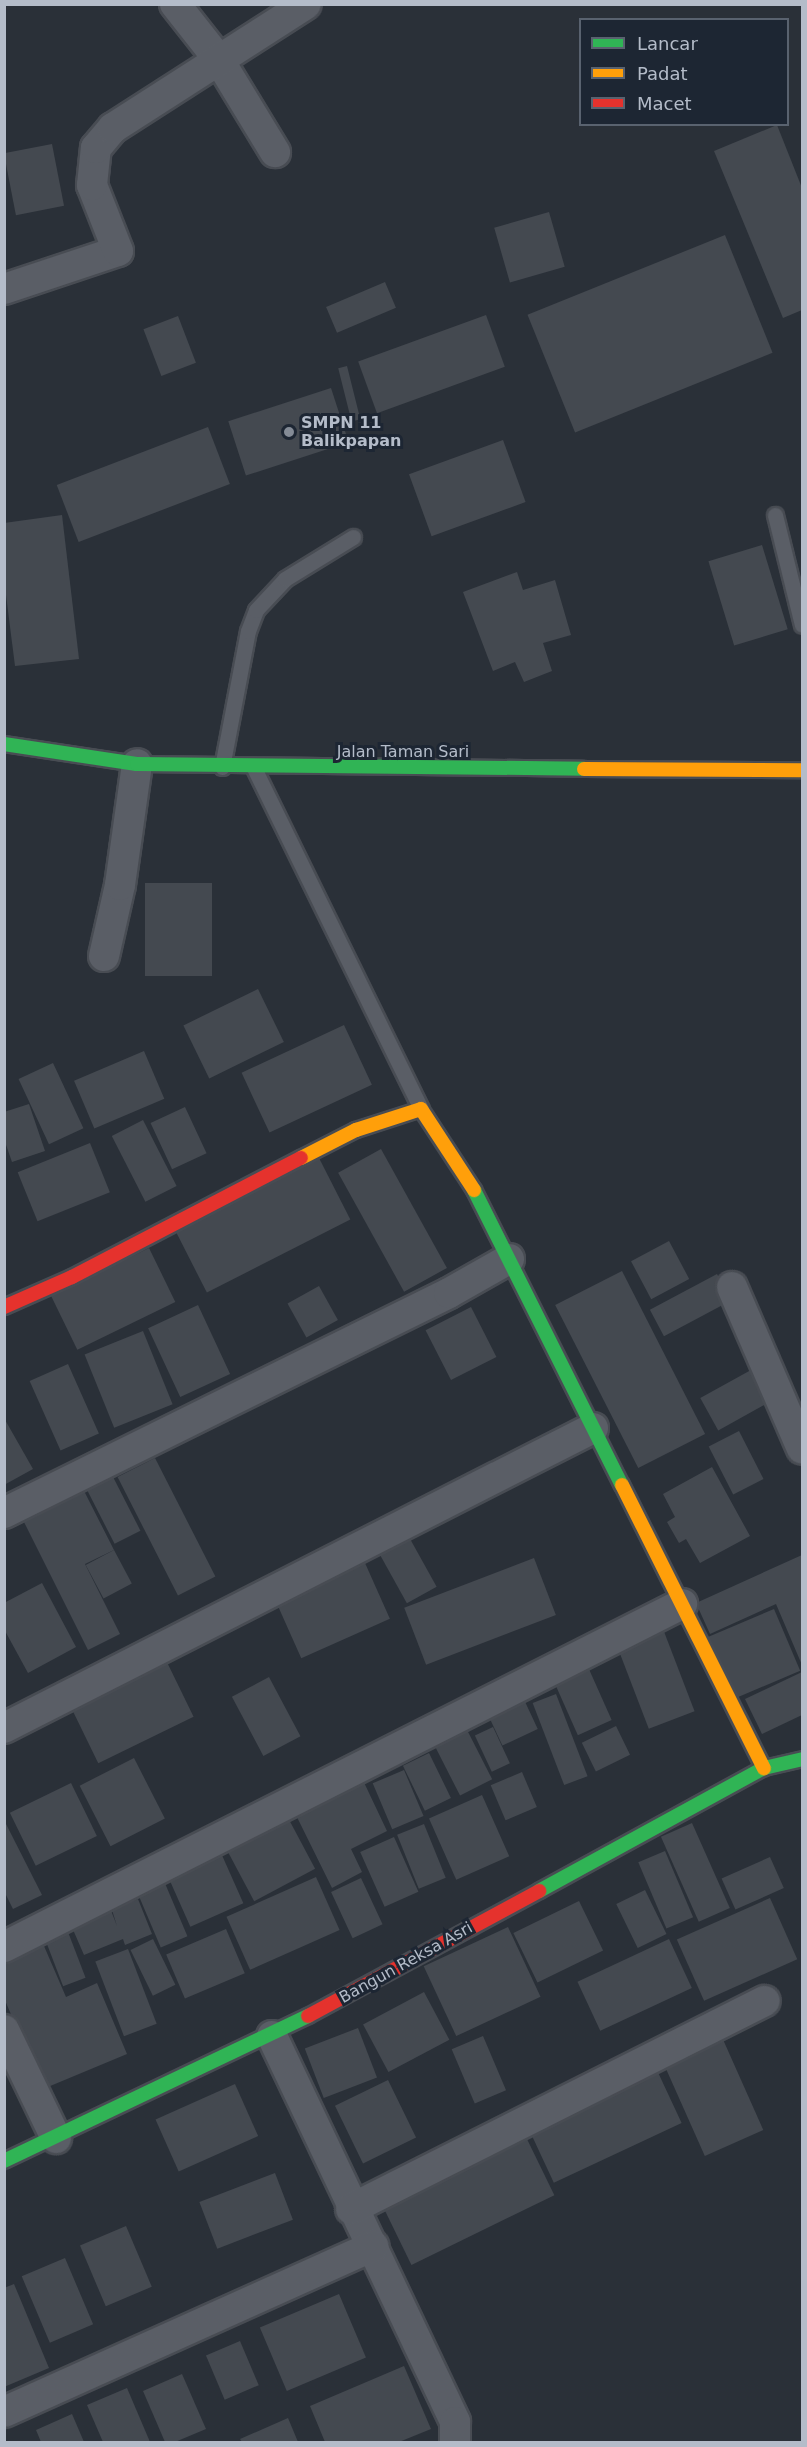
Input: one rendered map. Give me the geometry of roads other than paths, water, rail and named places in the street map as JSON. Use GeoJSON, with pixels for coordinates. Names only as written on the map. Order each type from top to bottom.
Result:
{"type":"FeatureCollection","features":[{"type":"Feature","properties":{"kind":"street"},"geometry":{"type":"LineString","coordinates":[[175,4],[219,60],[274,152]]}},
{"type":"Feature","properties":{"kind":"street"},"geometry":{"type":"LineString","coordinates":[[4,289],[118,251],[92,185],[96,148],[113,128],[306,4]]}},
{"type":"Feature","properties":{"kind":"street","name":"Jalan Taman Sari"},"geometry":{"type":"LineString","coordinates":[[4,744],[137,764],[222,767],[802,770]]}},
{"type":"Feature","properties":{"kind":"street"},"geometry":{"type":"LineString","coordinates":[[104,956],[120,885],[137,764]]}},
{"type":"Feature","properties":{"kind":"street"},"geometry":{"type":"LineString","coordinates":[[4,1307],[72,1277],[356,1130],[421,1109],[473,1188],[764,1768]]}},
{"type":"Feature","properties":{"kind":"street"},"geometry":{"type":"LineString","coordinates":[[4,1513],[438,1298],[509,1259]]}},
{"type":"Feature","properties":{"kind":"street"},"geometry":{"type":"LineString","coordinates":[[732,1287],[802,1449]]}},
{"type":"Feature","properties":{"kind":"street"},"geometry":{"type":"LineString","coordinates":[[4,1728],[593,1428]]}},
{"type":"Feature","properties":{"kind":"street"},"geometry":{"type":"LineString","coordinates":[[4,1947],[682,1604]]}},
{"type":"Feature","properties":{"kind":"street","name":"Bangun Reksa Asri"},"geometry":{"type":"LineString","coordinates":[[4,2161],[272,2036],[764,1768],[802,1760]]}},
{"type":"Feature","properties":{"kind":"street"},"geometry":{"type":"LineString","coordinates":[[351,2209],[765,2001]]}},
{"type":"Feature","properties":{"kind":"street"},"geometry":{"type":"LineString","coordinates":[[4,2030],[56,2138]]}},
{"type":"Feature","properties":{"kind":"street"},"geometry":{"type":"LineString","coordinates":[[272,2036],[351,2209],[373,2246],[456,2422],[455,2442]]}},
{"type":"Feature","properties":{"kind":"street"},"geometry":{"type":"LineString","coordinates":[[4,2412],[373,2246]]}},
{"type":"Feature","properties":{"kind":"lane"},"geometry":{"type":"LineString","coordinates":[[775,515],[802,625]]}},
{"type":"Feature","properties":{"kind":"lane"},"geometry":{"type":"LineString","coordinates":[[222,767],[248,631],[256,610],[285,579],[353,537]]}},
{"type":"Feature","properties":{"kind":"lane"},"geometry":{"type":"LineString","coordinates":[[254,768],[421,1109]]}},
{"type":"Feature","properties":{"kind":"place","name":"SMPN 11 Balikpapan"},"geometry":{"type":"Point","coordinates":[289,432]}}]}
